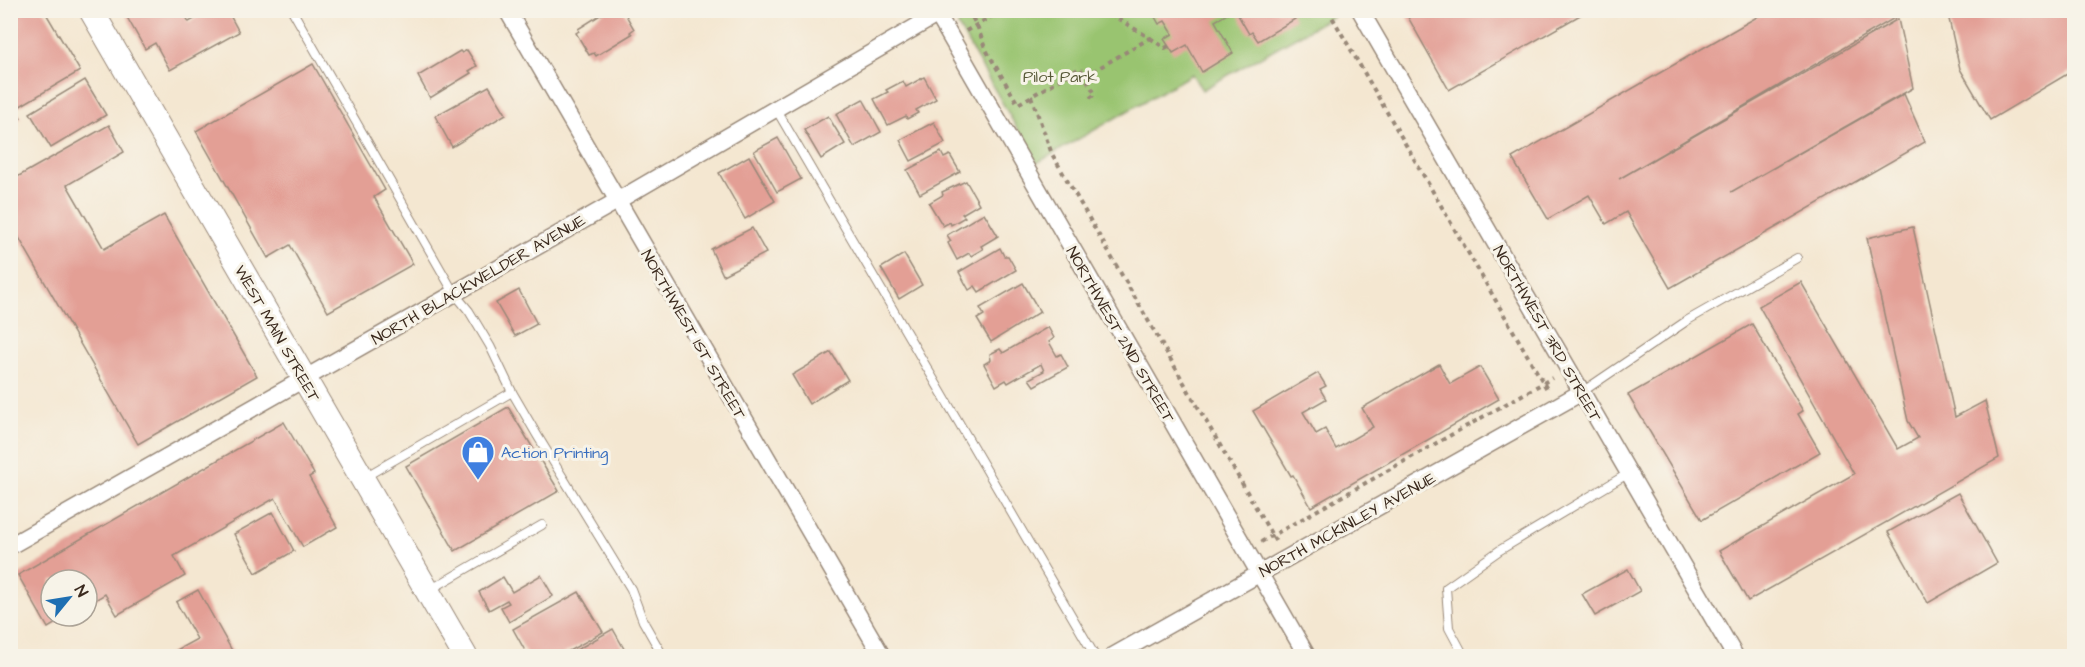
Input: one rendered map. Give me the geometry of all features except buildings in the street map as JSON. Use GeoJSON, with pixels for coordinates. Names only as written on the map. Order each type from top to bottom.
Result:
{"type":"FeatureCollection","features":[{"type":"Feature","properties":{"kind":"main road","name":"WEST MAIN STREET"},"geometry":{"type":"LineString","coordinates":[[90,10],[465,657]]}},
{"type":"Feature","properties":{"kind":"street","name":"NORTHWEST 1ST STREET"},"geometry":{"type":"LineString","coordinates":[[507,10],[882,657]]}},
{"type":"Feature","properties":{"kind":"street","name":"NORTHWEST 3RD STREET"},"geometry":{"type":"LineString","coordinates":[[1360,10],[1735,657]]}},
{"type":"Feature","properties":{"kind":"street","name":"NORTH BLACKWELDER AVENUE"},"geometry":{"type":"LineString","coordinates":[[10,546],[617,201],[939,12]]}},
{"type":"Feature","properties":{"kind":"street","name":"NORTHWEST 2ND STREET"},"geometry":{"type":"LineString","coordinates":[[939,12],[952,39],[1307,657]]}},
{"type":"Feature","properties":{"kind":"street","name":"NORTH MCKINLEY AVENUE"},"geometry":{"type":"LineString","coordinates":[[1113,657],[1582,392]]}},
{"type":"Feature","properties":{"kind":"lane"},"geometry":{"type":"LineString","coordinates":[[292,10],[454,293],[470,311],[512,392],[631,589],[643,621],[663,657]]}},
{"type":"Feature","properties":{"kind":"lane"},"geometry":{"type":"LineString","coordinates":[[776,109],[1095,657]]}},
{"type":"Feature","properties":{"kind":"lane"},"geometry":{"type":"LineString","coordinates":[[1582,392],[1688,320],[1797,258]]}},
{"type":"Feature","properties":{"kind":"lane"},"geometry":{"type":"LineString","coordinates":[[362,478],[512,392]]}},
{"type":"Feature","properties":{"kind":"lane"},"geometry":{"type":"LineString","coordinates":[[1464,657],[1449,628],[1446,588],[1500,550],[1629,473]]}},
{"type":"Feature","properties":{"kind":"lane"},"geometry":{"type":"LineString","coordinates":[[427,591],[542,525]]}},
{"type":"Feature","properties":{"kind":"path"},"geometry":{"type":"LineString","coordinates":[[968,10],[985,48],[1018,104],[1080,68],[1095,94],[1090,98]]}},
{"type":"Feature","properties":{"kind":"path"},"geometry":{"type":"LineString","coordinates":[[1328,10],[1557,406]]}},
{"type":"Feature","properties":{"kind":"path"},"geometry":{"type":"LineString","coordinates":[[1110,14],[1165,48],[1169,46]]}},
{"type":"Feature","properties":{"kind":"path"},"geometry":{"type":"LineString","coordinates":[[952,39],[994,15],[1003,16]]}},
{"type":"Feature","properties":{"kind":"path"},"geometry":{"type":"LineString","coordinates":[[1085,76],[1150,38]]}},
{"type":"Feature","properties":{"kind":"path"},"geometry":{"type":"LineString","coordinates":[[1031,96],[1052,154],[1285,558]]}},
{"type":"Feature","properties":{"kind":"path"},"geometry":{"type":"LineString","coordinates":[[1246,550],[1568,368]]}},
{"type":"Feature","properties":{"kind":"green space","name":"Pilot Park"},"geometry":{"type":"Polygon","coordinates":[[[972,10],[1342,11],[1202,90],[1192,74],[1037,163],[958,26],[960,17],[972,10]]]}},
{"type":"Feature","properties":{"kind":"place","name":"Action Printing"},"geometry":{"type":"Point","coordinates":[478,481]}}]}
